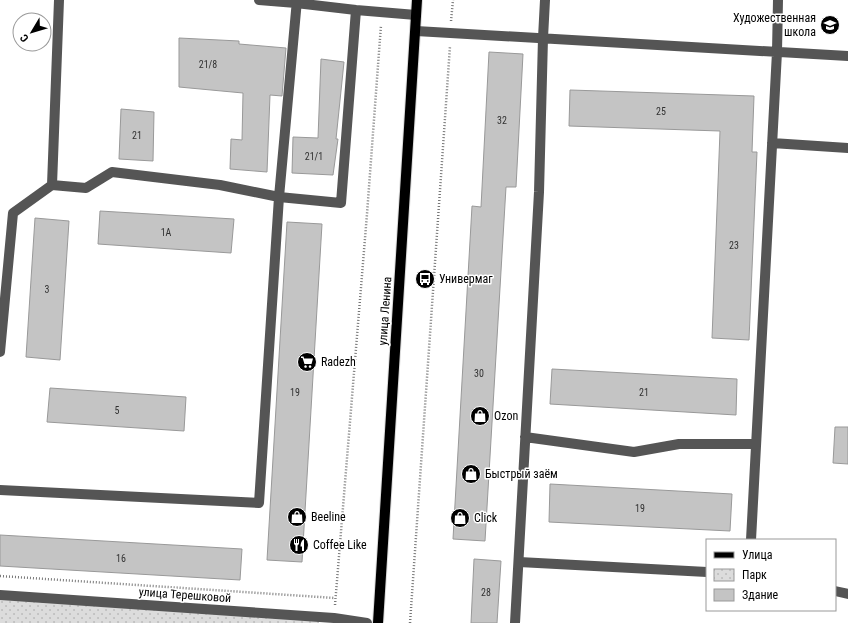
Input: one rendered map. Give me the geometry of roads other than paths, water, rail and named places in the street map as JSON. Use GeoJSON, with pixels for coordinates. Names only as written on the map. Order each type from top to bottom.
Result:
{"type":"FeatureCollection","features":[{"type":"Feature","properties":{"kind":"main road","name":"улица Ленина"},"geometry":{"type":"LineString","coordinates":[[378,623],[417,0]]}},
{"type":"Feature","properties":{"kind":"street"},"geometry":{"type":"LineString","coordinates":[[52,185],[59,0]]}},
{"type":"Feature","properties":{"kind":"street"},"geometry":{"type":"LineString","coordinates":[[258,0],[297,1],[356,10],[416,15]]}},
{"type":"Feature","properties":{"kind":"street"},"geometry":{"type":"LineString","coordinates":[[515,623],[539,192],[545,0]]}},
{"type":"Feature","properties":{"kind":"street"},"geometry":{"type":"LineString","coordinates":[[751,539],[777,52],[778,0]]}},
{"type":"Feature","properties":{"kind":"street"},"geometry":{"type":"LineString","coordinates":[[0,490],[259,503],[279,197],[297,1]]}},
{"type":"Feature","properties":{"kind":"street"},"geometry":{"type":"LineString","coordinates":[[0,352],[13,213],[52,185],[86,188],[112,172],[220,185],[279,197],[341,203],[356,10]]}},
{"type":"Feature","properties":{"kind":"street"},"geometry":{"type":"LineString","coordinates":[[416,30],[848,56]]}},
{"type":"Feature","properties":{"kind":"street"},"geometry":{"type":"LineString","coordinates":[[772,143],[848,148]]}},
{"type":"Feature","properties":{"kind":"street"},"geometry":{"type":"LineString","coordinates":[[525,438],[634,452],[679,444],[756,444]]}},
{"type":"Feature","properties":{"kind":"street"},"geometry":{"type":"LineString","coordinates":[[519,562],[706,572]]}},
{"type":"Feature","properties":{"kind":"street"},"geometry":{"type":"LineString","coordinates":[[836,591],[848,594]]}},
{"type":"Feature","properties":{"kind":"street","name":"улица Терешковой"},"geometry":{"type":"LineString","coordinates":[[0,595],[334,618],[367,623]]}},
{"type":"Feature","properties":{"kind":"place","name":"Художественная школа"},"geometry":{"type":"Point","coordinates":[830,25]}},
{"type":"Feature","properties":{"kind":"place","name":"Универмаг"},"geometry":{"type":"Point","coordinates":[425,279]}},
{"type":"Feature","properties":{"kind":"place","name":"Radezh"},"geometry":{"type":"Point","coordinates":[307,362]}},
{"type":"Feature","properties":{"kind":"place","name":"Ozon"},"geometry":{"type":"Point","coordinates":[480,416]}},
{"type":"Feature","properties":{"kind":"place","name":"Быстрый заём"},"geometry":{"type":"Point","coordinates":[471,474]}},
{"type":"Feature","properties":{"kind":"place","name":"Beeline"},"geometry":{"type":"Point","coordinates":[297,517]}},
{"type":"Feature","properties":{"kind":"place","name":"Click"},"geometry":{"type":"Point","coordinates":[460,518]}},
{"type":"Feature","properties":{"kind":"place","name":"Coffee Like"},"geometry":{"type":"Point","coordinates":[299,545]}}]}
